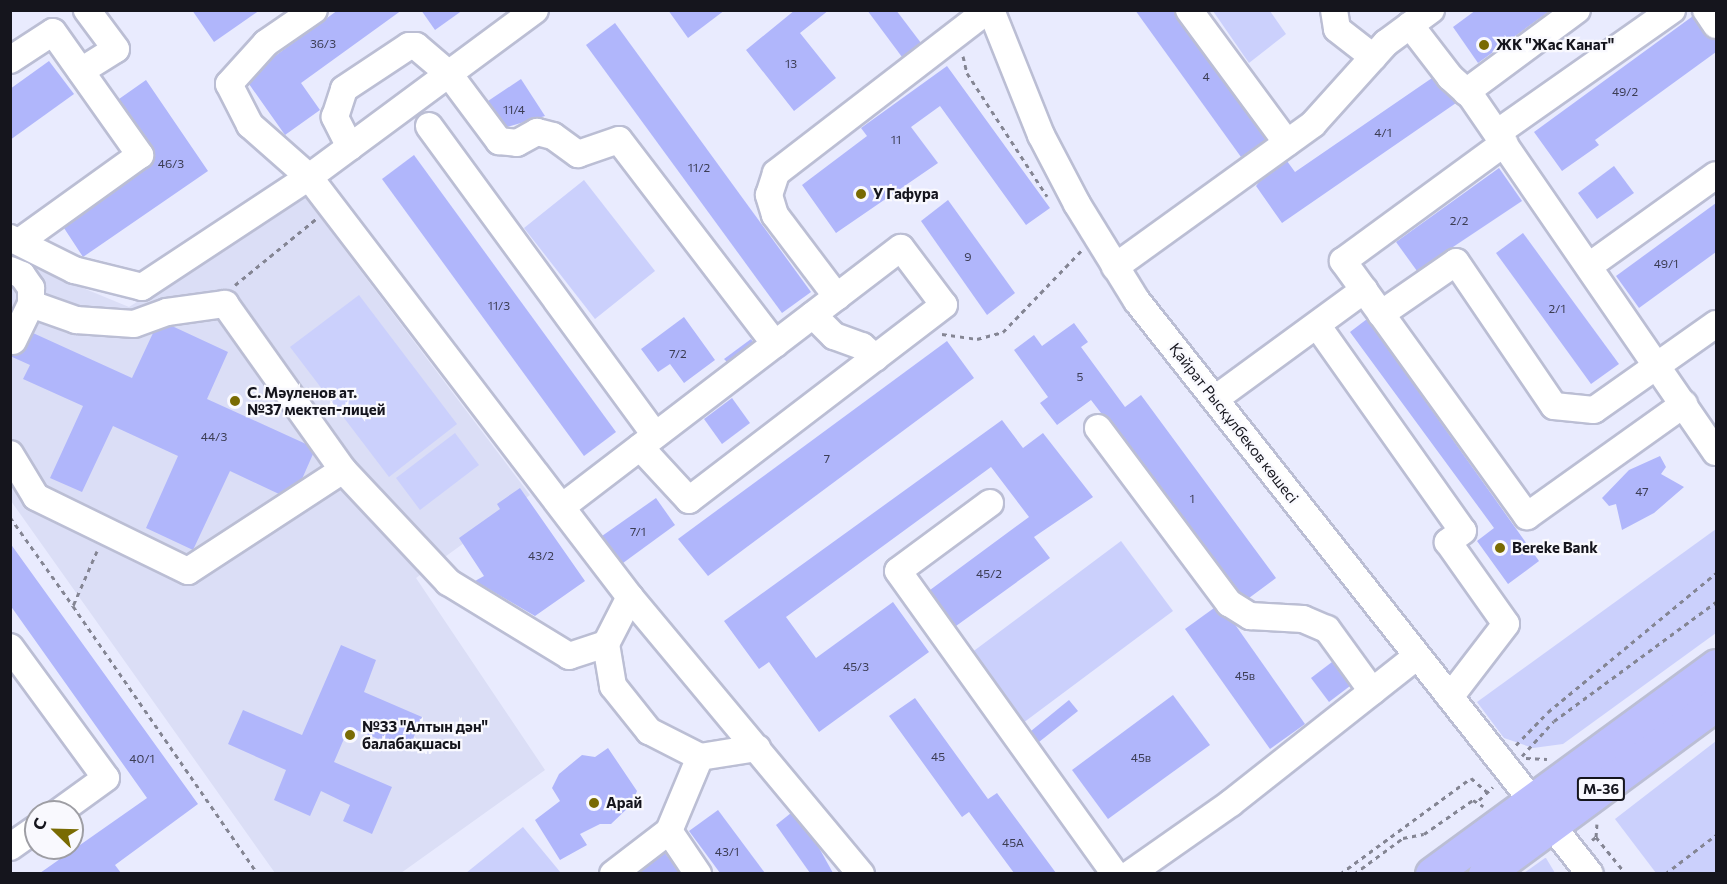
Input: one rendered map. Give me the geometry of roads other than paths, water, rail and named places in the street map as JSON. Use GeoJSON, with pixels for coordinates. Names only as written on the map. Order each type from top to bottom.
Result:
{"type":"FeatureCollection","features":[{"type":"Feature","properties":{"kind":"main road","name":"M-36"},"geometry":{"type":"LineString","coordinates":[[1485,873],[1542,814],[1716,666]]}},
{"type":"Feature","properties":{"kind":"main road","name":"M-36"},"geometry":{"type":"LineString","coordinates":[[1432,873],[1542,814],[1716,704]]}},
{"type":"Feature","properties":{"kind":"street"},"geometry":{"type":"LineString","coordinates":[[81,71],[116,49],[87,10]]}},
{"type":"Feature","properties":{"kind":"street"},"geometry":{"type":"LineString","coordinates":[[314,10],[266,43],[229,84],[250,125],[309,177],[563,506],[630,597],[861,873]]}},
{"type":"Feature","properties":{"kind":"street"},"geometry":{"type":"LineString","coordinates":[[837,297],[775,215],[769,195],[776,173],[989,10]]}},
{"type":"Feature","properties":{"kind":"street","name":"Қайрат Рысқұлбеков көшесі"},"geometry":{"type":"LineString","coordinates":[[989,10],[1085,242],[1115,267],[1137,301],[1590,873]]}},
{"type":"Feature","properties":{"kind":"street"},"geometry":{"type":"LineString","coordinates":[[1189,10],[1287,143]]}},
{"type":"Feature","properties":{"kind":"street"},"geometry":{"type":"LineString","coordinates":[[1334,10],[1337,29],[1373,57]]}},
{"type":"Feature","properties":{"kind":"street"},"geometry":{"type":"LineString","coordinates":[[1115,267],[1313,124],[1373,57],[1431,10]]}},
{"type":"Feature","properties":{"kind":"street"},"geometry":{"type":"LineString","coordinates":[[1466,92],[1577,10]]}},
{"type":"Feature","properties":{"kind":"street"},"geometry":{"type":"LineString","coordinates":[[1672,10],[1500,138],[1343,261],[1527,516],[1683,404]]}},
{"type":"Feature","properties":{"kind":"street"},"geometry":{"type":"LineString","coordinates":[[1706,10],[1716,25]]}},
{"type":"Feature","properties":{"kind":"street"},"geometry":{"type":"LineString","coordinates":[[10,60],[53,32],[140,155],[15,240],[74,270],[142,287],[309,177],[449,74],[518,14]]}},
{"type":"Feature","properties":{"kind":"street"},"geometry":{"type":"LineString","coordinates":[[1410,25],[1466,92],[1500,138],[1716,452]]}},
{"type":"Feature","properties":{"kind":"street"},"geometry":{"type":"LineString","coordinates":[[350,147],[335,117],[344,89],[409,46],[423,50],[449,74],[500,141],[517,143],[537,132],[553,136],[578,154],[619,140],[776,344]]}},
{"type":"Feature","properties":{"kind":"street"},"geometry":{"type":"LineString","coordinates":[[429,126],[648,441],[689,500],[945,305],[901,248],[776,344],[648,441],[563,506]]}},
{"type":"Feature","properties":{"kind":"street"},"geometry":{"type":"LineString","coordinates":[[1589,266],[1716,175]]}},
{"type":"Feature","properties":{"kind":"street"},"geometry":{"type":"LineString","coordinates":[[1381,314],[1456,262],[1554,406],[1594,410],[1656,364],[1716,324]]}},
{"type":"Feature","properties":{"kind":"street"},"geometry":{"type":"LineString","coordinates":[[10,270],[22,274],[31,288],[31,304],[13,341]]}},
{"type":"Feature","properties":{"kind":"street"},"geometry":{"type":"LineString","coordinates":[[1215,399],[1364,290]]}},
{"type":"Feature","properties":{"kind":"street"},"geometry":{"type":"LineString","coordinates":[[31,304],[76,320],[134,324],[167,312],[225,304],[343,470],[447,582],[569,656],[606,644]]}},
{"type":"Feature","properties":{"kind":"street"},"geometry":{"type":"LineString","coordinates":[[813,315],[834,336],[862,346],[876,357]]}},
{"type":"Feature","properties":{"kind":"street"},"geometry":{"type":"LineString","coordinates":[[1317,325],[1463,531],[1448,542],[1506,624],[1450,697]]}},
{"type":"Feature","properties":{"kind":"street"},"geometry":{"type":"LineString","coordinates":[[1098,428],[1229,603],[1250,616],[1303,619],[1327,629],[1372,691]]}},
{"type":"Feature","properties":{"kind":"street"},"geometry":{"type":"LineString","coordinates":[[11,452],[36,497],[188,571],[343,470]]}},
{"type":"Feature","properties":{"kind":"street"},"geometry":{"type":"LineString","coordinates":[[990,503],[898,571],[1115,873]]}},
{"type":"Feature","properties":{"kind":"street"},"geometry":{"type":"LineString","coordinates":[[630,597],[606,644],[614,686],[649,731],[700,757],[757,748]]}},
{"type":"Feature","properties":{"kind":"street"},"geometry":{"type":"LineString","coordinates":[[10,647],[106,778],[76,800]]}},
{"type":"Feature","properties":{"kind":"street"},"geometry":{"type":"LineString","coordinates":[[1130,873],[1231,803],[1417,656]]}},
{"type":"Feature","properties":{"kind":"street"},"geometry":{"type":"LineString","coordinates":[[613,873],[669,831],[700,757]]}},
{"type":"Feature","properties":{"kind":"street"},"geometry":{"type":"LineString","coordinates":[[669,831],[698,873]]}},
{"type":"Feature","properties":{"kind":"street"},"geometry":{"type":"LineString","coordinates":[[10,847],[24,837]]}},
{"type":"Feature","properties":{"kind":"place","name":"ЖК \"Жас Канат\""},"geometry":{"type":"Point","coordinates":[1484,45]}},
{"type":"Feature","properties":{"kind":"place","name":"У Гафура"},"geometry":{"type":"Point","coordinates":[861,194]}},
{"type":"Feature","properties":{"kind":"place","name":"С. Мәуленов ат. №37 мектеп-лицей"},"geometry":{"type":"Point","coordinates":[235,401]}},
{"type":"Feature","properties":{"kind":"place","name":"Bereke Bank"},"geometry":{"type":"Point","coordinates":[1500,548]}},
{"type":"Feature","properties":{"kind":"place","name":"№33 \"Алтын дән\" балабақшасы"},"geometry":{"type":"Point","coordinates":[350,735]}},
{"type":"Feature","properties":{"kind":"place","name":"Арай"},"geometry":{"type":"Point","coordinates":[594,803]}}]}
